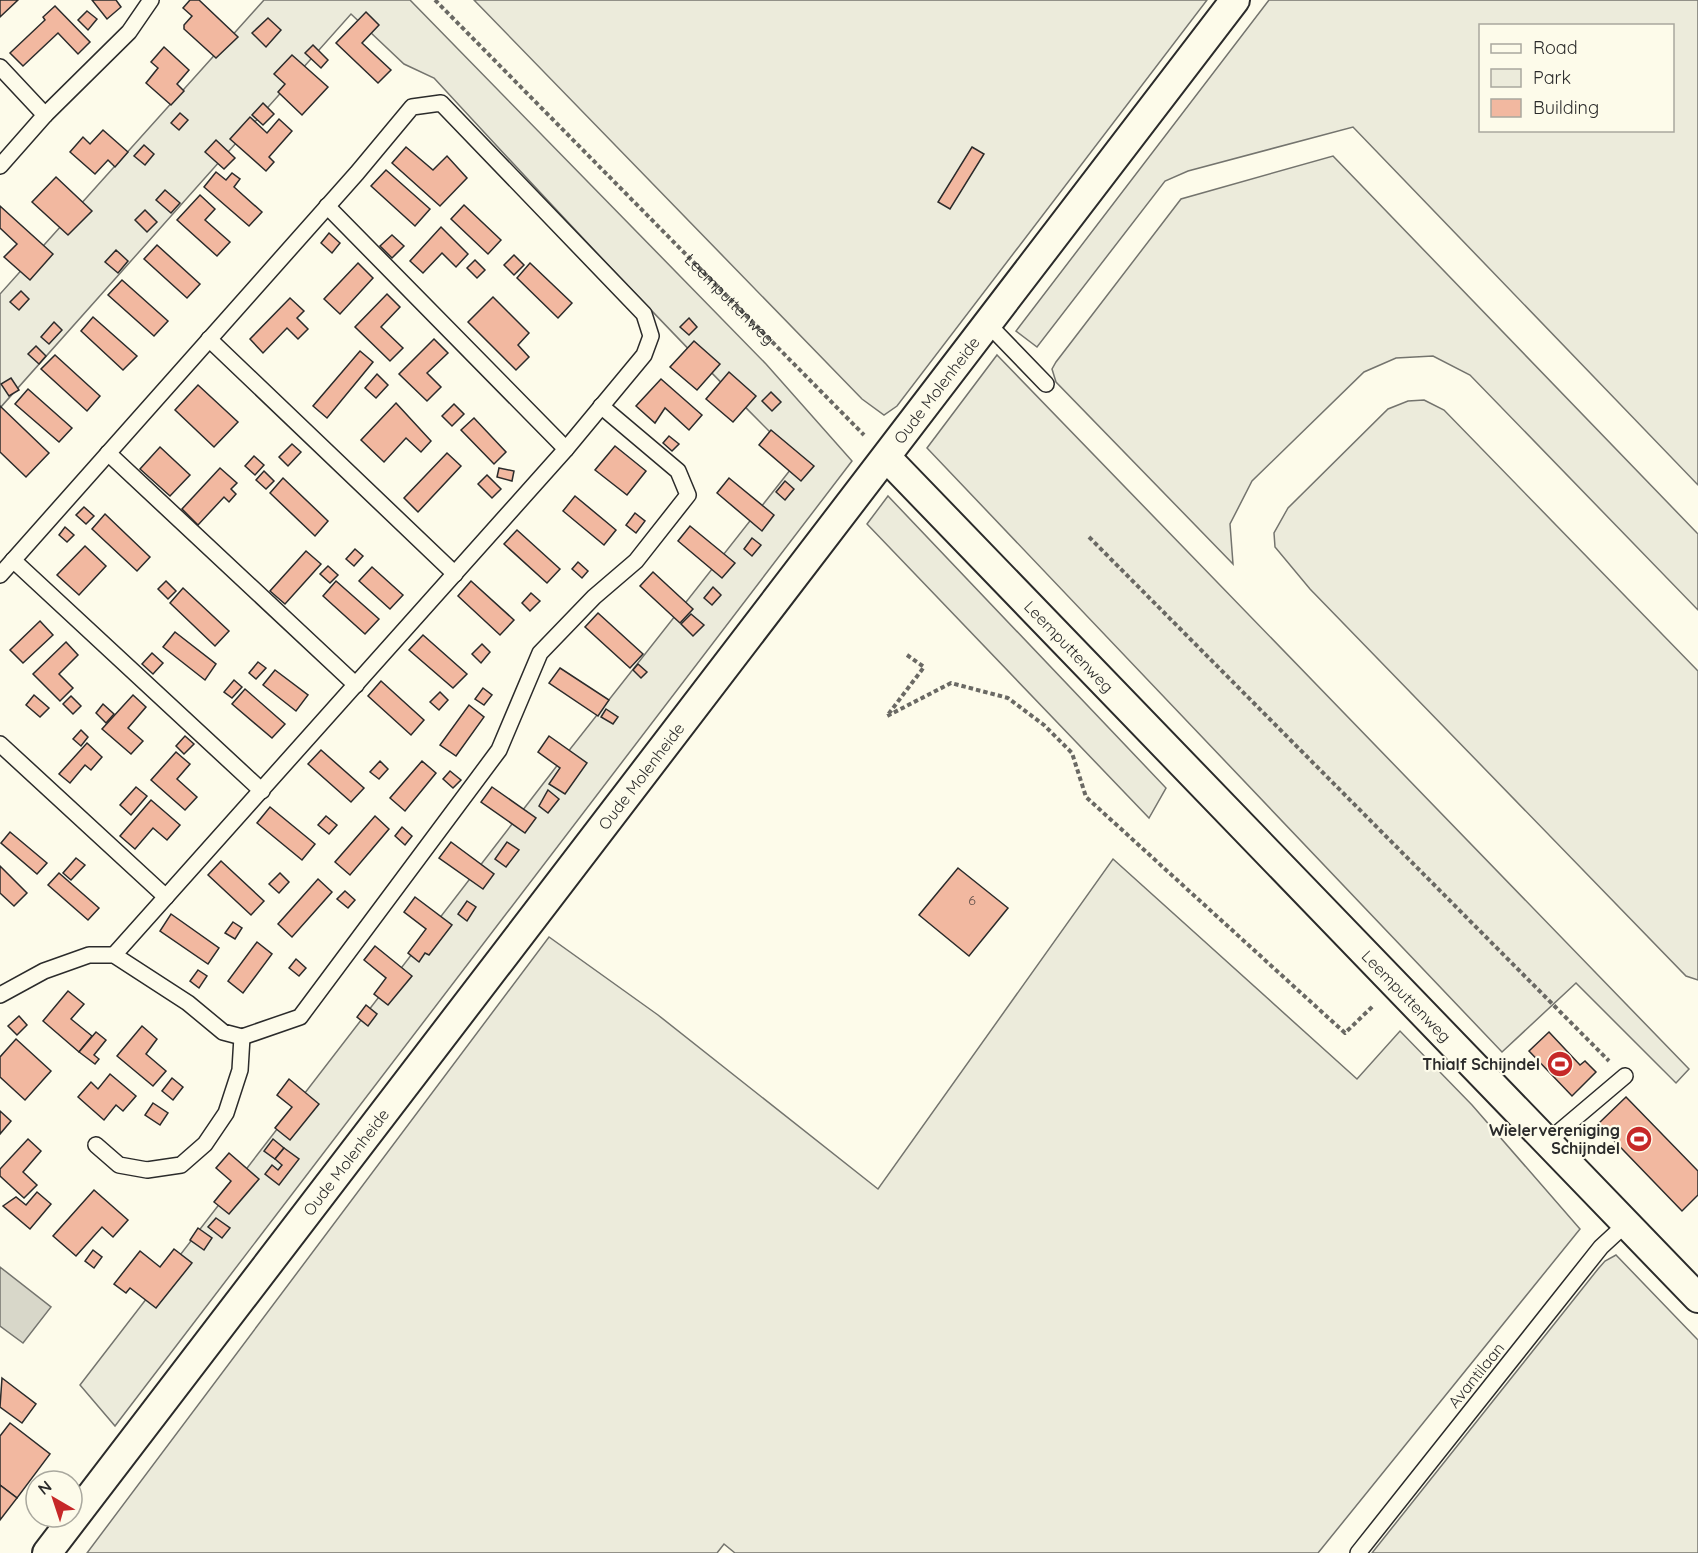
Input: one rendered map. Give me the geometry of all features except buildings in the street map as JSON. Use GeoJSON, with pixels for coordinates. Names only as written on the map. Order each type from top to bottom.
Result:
{"type":"FeatureCollection","features":[{"type":"Feature","properties":{"kind":"street","name":"Oude Molenheide"},"geometry":{"type":"LineString","coordinates":[[47,1553],[887,458],[987,323],[1235,0]]}},
{"type":"Feature","properties":{"kind":"street","name":"Leemputtenweg"},"geometry":{"type":"LineString","coordinates":[[887,458],[1698,1298]]}},
{"type":"Feature","properties":{"kind":"lane"},"geometry":{"type":"LineString","coordinates":[[0,166],[45,115],[129,33],[151,0]]}},
{"type":"Feature","properties":{"kind":"lane"},"geometry":{"type":"LineString","coordinates":[[0,67],[45,115]]}},
{"type":"Feature","properties":{"kind":"lane"},"geometry":{"type":"LineString","coordinates":[[0,575],[412,107],[441,104],[644,314],[651,336],[644,355],[566,449],[114,955]]}},
{"type":"Feature","properties":{"kind":"lane"},"geometry":{"type":"LineString","coordinates":[[327,206],[566,449]]}},
{"type":"Feature","properties":{"kind":"lane"},"geometry":{"type":"LineString","coordinates":[[987,323],[1046,384]]}},
{"type":"Feature","properties":{"kind":"lane"},"geometry":{"type":"LineString","coordinates":[[209,339],[455,574]]}},
{"type":"Feature","properties":{"kind":"lane"},"geometry":{"type":"LineString","coordinates":[[0,995],[44,971],[89,955],[114,955],[188,1004],[223,1032],[242,1037],[300,1017],[499,750],[540,652],[594,597],[636,561],[688,495],[678,471],[601,406]]}},
{"type":"Feature","properties":{"kind":"lane"},"geometry":{"type":"LineString","coordinates":[[108,453],[356,685]]}},
{"type":"Feature","properties":{"kind":"lane"},"geometry":{"type":"LineString","coordinates":[[13,560],[262,791]]}},
{"type":"Feature","properties":{"kind":"lane"},"geometry":{"type":"LineString","coordinates":[[0,744],[166,897]]}},
{"type":"Feature","properties":{"kind":"lane"},"geometry":{"type":"LineString","coordinates":[[96,1145],[119,1165],[147,1170],[181,1165],[205,1144],[226,1113],[240,1070],[242,1037]]}},
{"type":"Feature","properties":{"kind":"lane"},"geometry":{"type":"LineString","coordinates":[[1547,1142],[1625,1076]]}},
{"type":"Feature","properties":{"kind":"lane","name":"Avantilaan"},"geometry":{"type":"LineString","coordinates":[[1358,1553],[1601,1247],[1627,1223]]}},
{"type":"Feature","properties":{"kind":"path","name":"Leemputtenweg"},"geometry":{"type":"LineString","coordinates":[[435,0],[887,458]]}},
{"type":"Feature","properties":{"kind":"path"},"geometry":{"type":"LineString","coordinates":[[1089,537],[1625,1076]]}},
{"type":"Feature","properties":{"kind":"path"},"geometry":{"type":"LineString","coordinates":[[907,655],[924,667],[887,716],[951,683],[1008,698],[1044,725],[1072,753],[1086,797],[1344,1033],[1396,984]]}},
{"type":"Feature","properties":{"kind":"green space"},"geometry":{"type":"Polygon","coordinates":[[[264,0],[410,0],[766,364],[852,461],[115,1426],[80,1385],[556,767],[798,460],[659,319],[434,78],[404,64],[351,14],[0,408],[0,294],[264,0]]]}},
{"type":"Feature","properties":{"kind":"green space"},"geometry":{"type":"Polygon","coordinates":[[[474,0],[1207,0],[897,406],[884,415],[862,399],[474,0]]]}},
{"type":"Feature","properties":{"kind":"green space"},"geometry":{"type":"Polygon","coordinates":[[[1269,0],[1698,0],[1698,485],[1353,127],[1188,171],[1165,181],[1037,347],[1016,331],[1269,0]]]}},
{"type":"Feature","properties":{"kind":"green space"},"geometry":{"type":"Polygon","coordinates":[[[1333,156],[1698,534],[1698,610],[1470,375],[1433,356],[1396,358],[1364,372],[1252,481],[1230,524],[1233,564],[1056,382],[1052,369],[1056,362],[1181,199],[1333,156]]]}},
{"type":"Feature","properties":{"kind":"green space"},"geometry":{"type":"Polygon","coordinates":[[[997,355],[1689,1069],[1676,1083],[1576,983],[1502,1052],[927,448],[997,355]]]}},
{"type":"Feature","properties":{"kind":"green space"},"geometry":{"type":"Polygon","coordinates":[[[1424,400],[1444,410],[1698,671],[1698,980],[1686,976],[1310,589],[1275,547],[1274,533],[1288,508],[1388,409],[1408,401],[1424,400]]]}},
{"type":"Feature","properties":{"kind":"green space"},"geometry":{"type":"Polygon","coordinates":[[[888,496],[1166,788],[1149,818],[867,524],[888,496]]]}},
{"type":"Feature","properties":{"kind":"green space"},"geometry":{"type":"Polygon","coordinates":[[[1113,859],[1357,1079],[1400,1031],[1472,1105],[1580,1229],[1318,1553],[735,1553],[724,1544],[717,1553],[87,1553],[549,937],[658,1015],[878,1189],[1113,859]]]}},
{"type":"Feature","properties":{"kind":"green space"},"geometry":{"type":"Polygon","coordinates":[[[1616,1255],[1698,1340],[1698,1553],[1372,1553],[1598,1269],[1605,1261],[1616,1255]]]}},
{"type":"Feature","properties":{"kind":"shaded area"},"geometry":{"type":"Polygon","coordinates":[[[0,1267],[51,1307],[23,1343],[0,1326],[0,1267]]]}},
{"type":"Feature","properties":{"kind":"place","name":"Thialf Schijndel"},"geometry":{"type":"Point","coordinates":[1560,1064]}},
{"type":"Feature","properties":{"kind":"place","name":"Wielervereniging Schijndel"},"geometry":{"type":"Point","coordinates":[1639,1139]}}]}
